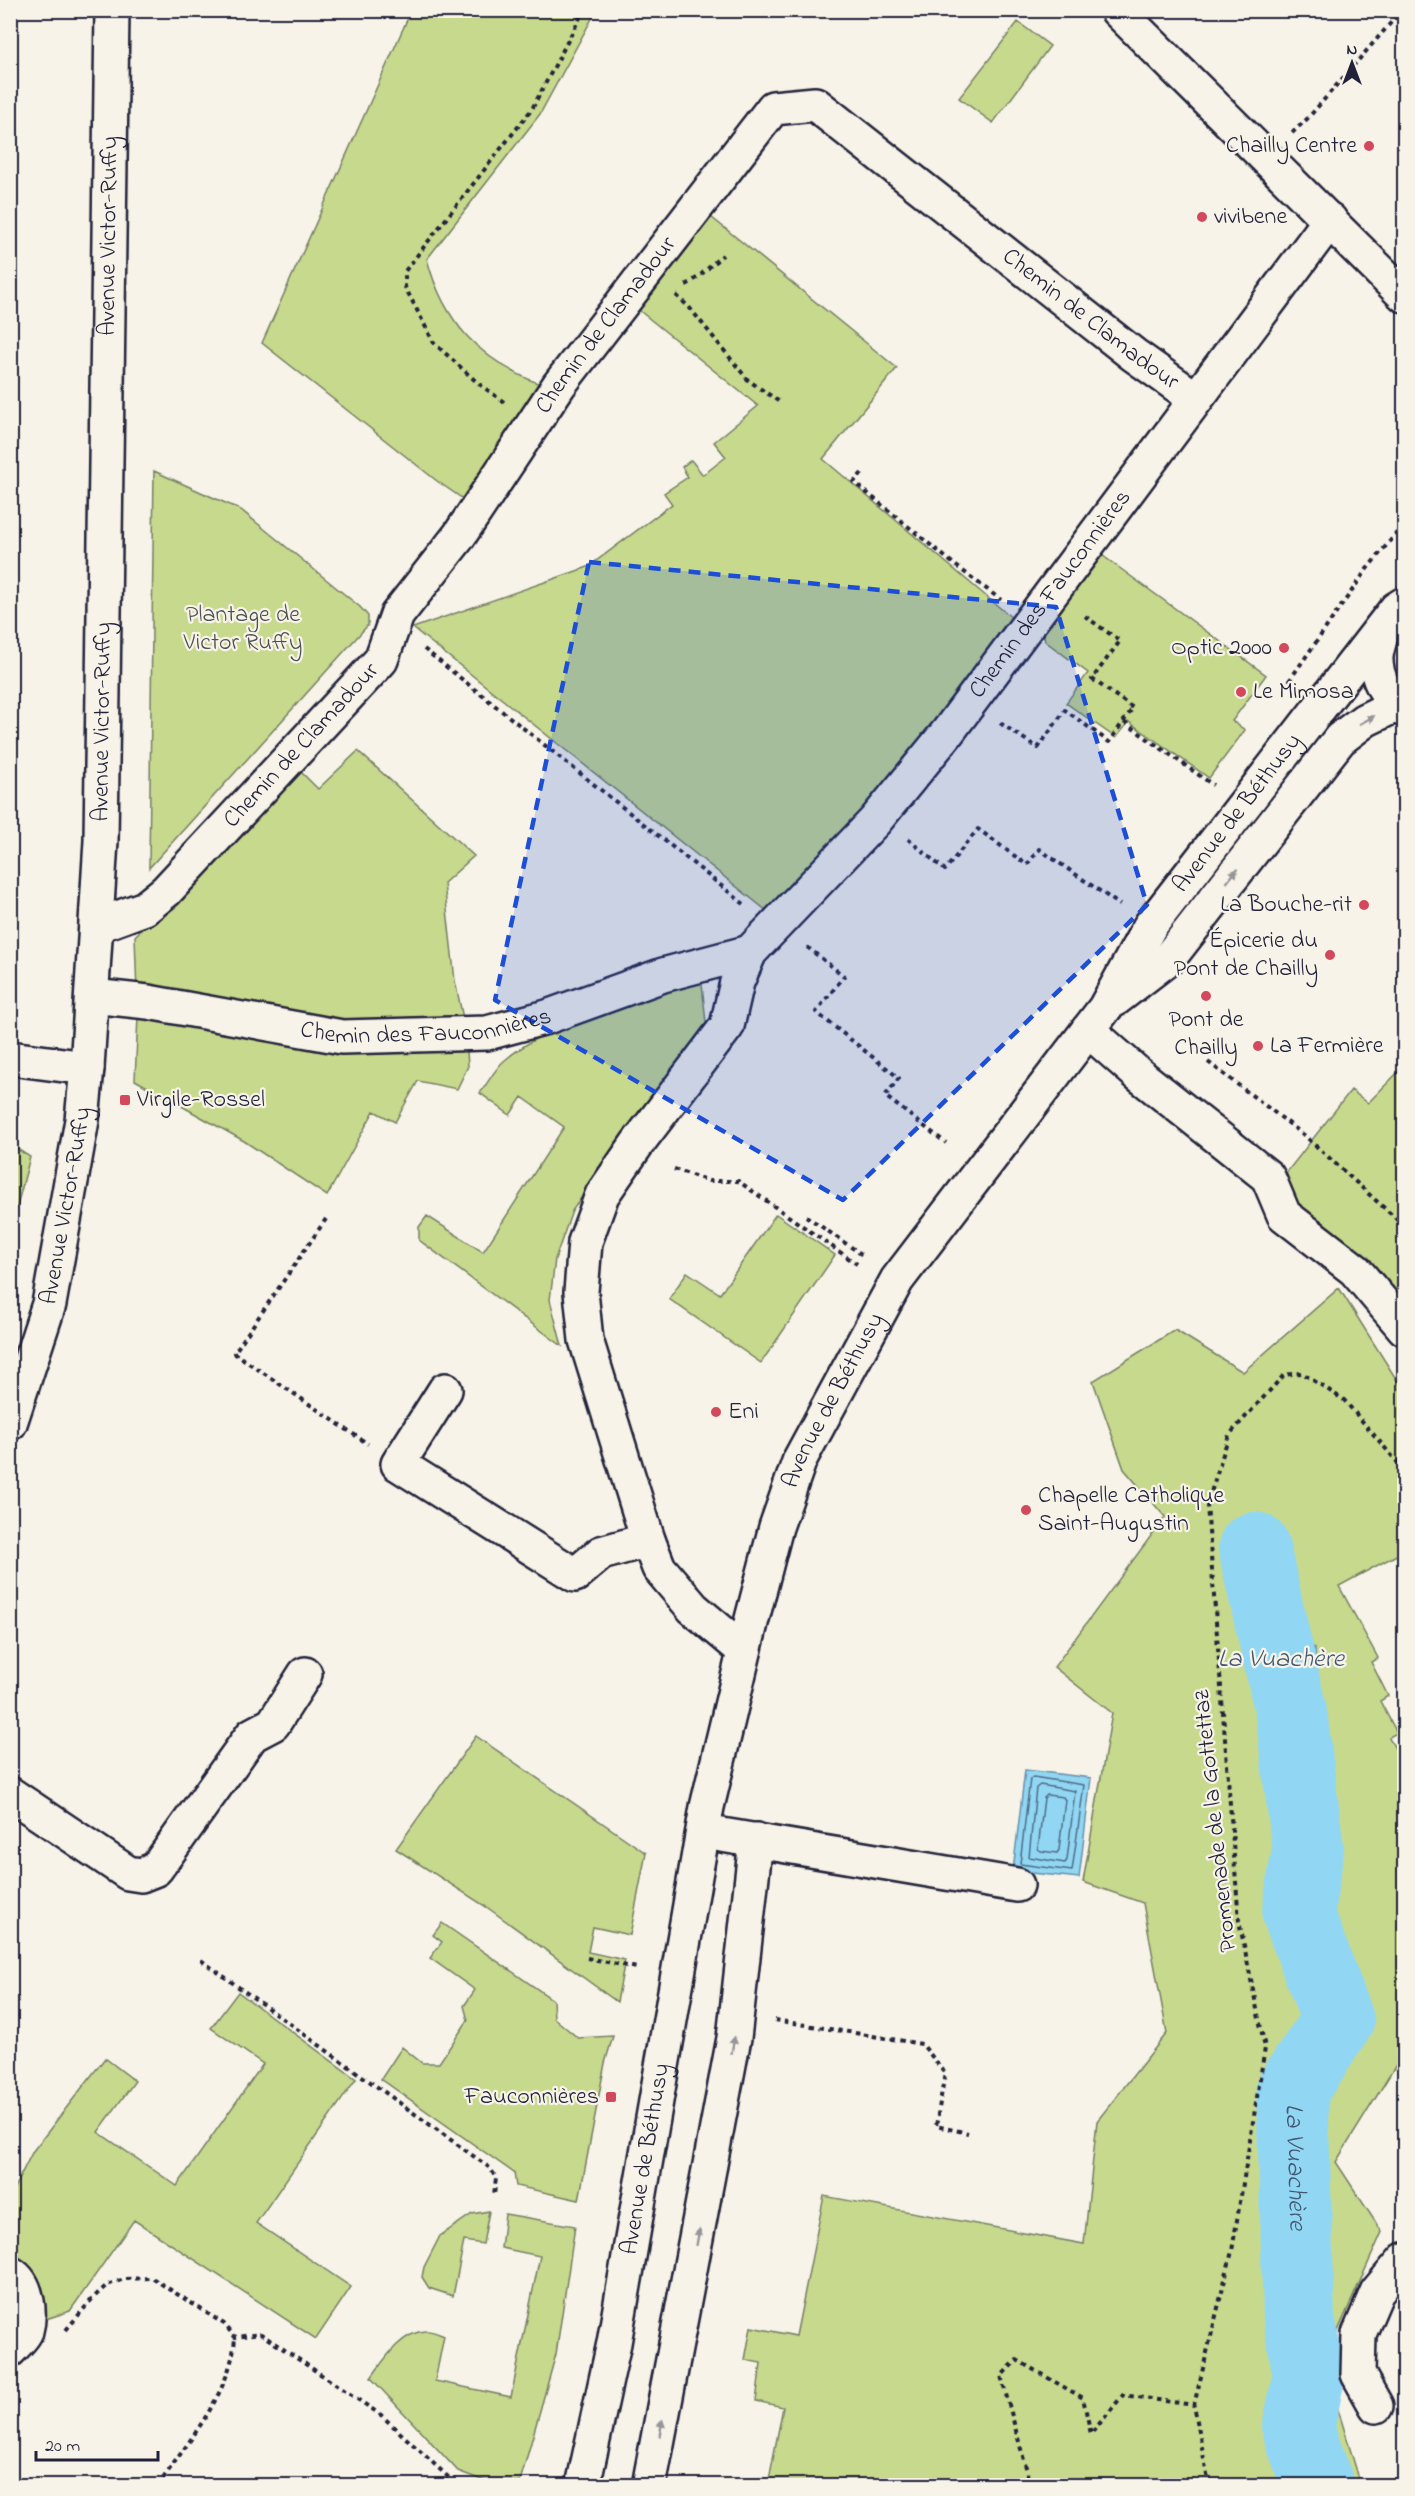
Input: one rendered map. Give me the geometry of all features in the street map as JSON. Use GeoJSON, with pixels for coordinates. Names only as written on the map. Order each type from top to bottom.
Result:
{"type":"FeatureCollection","features":[{"type":"Feature","properties":{"kind":"street","name":"Avenue Victor-Ruffy"},"geometry":{"type":"LineString","coordinates":[[10,1423],[50,1304],[82,1120],[87,1068],[101,842],[112,10]]}},
{"type":"Feature","properties":{"kind":"street"},"geometry":{"type":"LineString","coordinates":[[1117,10],[1404,295]]}},
{"type":"Feature","properties":{"kind":"street","name":"Chemin de Clamadour"},"geometry":{"type":"LineString","coordinates":[[96,926],[145,908],[166,891],[381,660],[398,615],[459,536],[559,385],[773,108],[815,104],[1134,355],[1196,399]]}},
{"type":"Feature","properties":{"kind":"street","name":"Chemin des Fauconnières"},"geometry":{"type":"LineString","coordinates":[[744,1651],[693,1608],[659,1568],[648,1540],[586,1340],[581,1292],[585,1242],[602,1195],[637,1144],[727,1026],[737,982],[750,952],[880,815],[971,701],[1330,220]]}},
{"type":"Feature","properties":{"kind":"street","name":"Avenue de Béthusy"},"geometry":{"type":"LineString","coordinates":[[584,2486],[614,2343],[707,1807],[776,1527],[800,1460],[892,1288],[1096,1019],[1142,936],[1396,609],[1404,604]]}},
{"type":"Feature","properties":{"kind":"street","name":"Avenue de Béthusy"},"geometry":{"type":"LineString","coordinates":[[1096,1019],[1169,958],[1340,739],[1365,720],[1400,708],[1383,687],[1376,658],[1383,628]]}},
{"type":"Feature","properties":{"kind":"street","name":"Chemin des Fauconnières"},"geometry":{"type":"LineString","coordinates":[[92,996],[147,1002],[342,1037],[487,1033],[547,1017],[663,975],[750,952]]}},
{"type":"Feature","properties":{"kind":"street"},"geometry":{"type":"LineString","coordinates":[[1096,1019],[1138,1074],[1268,1177],[1284,1215],[1355,1270],[1404,1328]]}},
{"type":"Feature","properties":{"kind":"street"},"geometry":{"type":"LineString","coordinates":[[10,1058],[87,1068]]}},
{"type":"Feature","properties":{"kind":"street"},"geometry":{"type":"LineString","coordinates":[[445,1390],[398,1464],[575,1575],[601,1553],[648,1540]]}},
{"type":"Feature","properties":{"kind":"street"},"geometry":{"type":"LineString","coordinates":[[10,1794],[128,1874],[141,1875],[156,1869],[252,1735],[273,1724],[306,1674]]}},
{"type":"Feature","properties":{"kind":"street"},"geometry":{"type":"LineString","coordinates":[[704,1832],[1017,1885]]}},
{"type":"Feature","properties":{"kind":"street"},"geometry":{"type":"LineString","coordinates":[[649,2486],[734,2038],[756,1840]]}},
{"type":"Feature","properties":{"kind":"street"},"geometry":{"type":"LineString","coordinates":[[1377,2406],[1358,2374],[1359,2334],[1377,2292],[1404,2260]]}},
{"type":"Feature","properties":{"kind":"street"},"geometry":{"type":"LineString","coordinates":[[10,2273],[17,2277],[28,2302],[18,2341]]}},
{"type":"Feature","properties":{"kind":"path"},"geometry":{"type":"LineString","coordinates":[[534,423],[479,384],[434,343],[405,287],[405,271],[532,109],[584,10]]}},
{"type":"Feature","properties":{"kind":"path"},"geometry":{"type":"LineString","coordinates":[[1291,134],[1308,118],[1402,10]]}},
{"type":"Feature","properties":{"kind":"path"},"geometry":{"type":"LineString","coordinates":[[723,255],[695,281],[671,290],[689,307],[748,380],[781,403]]}},
{"type":"Feature","properties":{"kind":"path"},"geometry":{"type":"LineString","coordinates":[[862,472],[854,482],[955,566],[1030,622]]}},
{"type":"Feature","properties":{"kind":"path"},"geometry":{"type":"LineString","coordinates":[[1285,686],[1367,569],[1404,524]]}},
{"type":"Feature","properties":{"kind":"path"},"geometry":{"type":"LineString","coordinates":[[971,701],[1038,748],[1065,710],[1109,742],[1124,722],[1134,708],[1092,679],[1120,641],[1052,593]]}},
{"type":"Feature","properties":{"kind":"path"},"geometry":{"type":"LineString","coordinates":[[394,624],[754,912],[775,925]]}},
{"type":"Feature","properties":{"kind":"path"},"geometry":{"type":"LineString","coordinates":[[1124,722],[1207,780]]}},
{"type":"Feature","properties":{"kind":"path"},"geometry":{"type":"LineString","coordinates":[[880,815],[945,870],[978,829],[1027,865],[1039,849],[1126,909]]}},
{"type":"Feature","properties":{"kind":"path"},"geometry":{"type":"LineString","coordinates":[[811,950],[844,976],[816,1012],[899,1078],[885,1096],[946,1143]]}},
{"type":"Feature","properties":{"kind":"path"},"geometry":{"type":"LineString","coordinates":[[1208,1062],[1304,1135],[1404,1226]]}},
{"type":"Feature","properties":{"kind":"path"},"geometry":{"type":"LineString","coordinates":[[674,1169],[709,1181],[738,1181],[858,1264]]}},
{"type":"Feature","properties":{"kind":"path"},"geometry":{"type":"LineString","coordinates":[[806,1216],[864,1256]]}},
{"type":"Feature","properties":{"kind":"path"},"geometry":{"type":"LineString","coordinates":[[326,1219],[234,1353],[339,1425]]}},
{"type":"Feature","properties":{"kind":"path","name":"Promenade de la Gottettaz"},"geometry":{"type":"LineString","coordinates":[[1209,2485],[1194,2405],[1232,2251],[1264,2049],[1239,1921],[1207,1505],[1229,1435],[1284,1375],[1302,1373],[1344,1400],[1404,1470]]}},
{"type":"Feature","properties":{"kind":"path"},"geometry":{"type":"LineString","coordinates":[[587,1958],[637,1968]]}},
{"type":"Feature","properties":{"kind":"path"},"geometry":{"type":"LineString","coordinates":[[201,1960],[490,2168],[496,2178],[494,2194]]}},
{"type":"Feature","properties":{"kind":"path"},"geometry":{"type":"LineString","coordinates":[[737,2014],[922,2044],[945,2073],[936,2126],[968,2133]]}},
{"type":"Feature","properties":{"kind":"path"},"geometry":{"type":"LineString","coordinates":[[18,2341],[51,2349],[93,2298],[107,2285],[124,2279],[152,2278],[224,2325],[235,2337],[234,2351],[226,2380],[158,2486]]}},
{"type":"Feature","properties":{"kind":"path"},"geometry":{"type":"LineString","coordinates":[[235,2337],[261,2334],[381,2415],[458,2486]]}},
{"type":"Feature","properties":{"kind":"path"},"geometry":{"type":"LineString","coordinates":[[1028,2486],[1027,2470],[1001,2376],[1017,2360],[1083,2398],[1091,2434],[1123,2395],[1194,2405]]}},
{"type":"Feature","properties":{"kind":"highlighted area"},"geometry":{"type":"Polygon","coordinates":[[[589,562],[1056,607],[1147,905],[843,1200],[495,1000],[589,562]]]}},
{"type":"Feature","properties":{"kind":"green space"},"geometry":{"type":"Polygon","coordinates":[[[411,11],[596,11],[540,114],[427,259],[443,302],[467,336],[499,363],[540,384],[463,499],[262,343],[411,11]]]}},
{"type":"Feature","properties":{"kind":"green space"},"geometry":{"type":"Polygon","coordinates":[[[1018,22],[1050,46],[993,123],[959,98],[1018,22]]]}},
{"type":"Feature","properties":{"kind":"green space"},"geometry":{"type":"Polygon","coordinates":[[[711,217],[897,368],[823,459],[1018,623],[904,773],[767,911],[413,628],[588,567],[672,504],[664,493],[688,477],[682,467],[691,460],[703,475],[726,457],[714,442],[758,406],[636,308],[711,217]]]}},
{"type":"Feature","properties":{"kind":"green space","name":"Plantage de Victor Ruffy"},"geometry":{"type":"Polygon","coordinates":[[[154,471],[241,510],[360,607],[368,616],[368,625],[149,868],[154,471]]]}},
{"type":"Feature","properties":{"kind":"green space"},"geometry":{"type":"Polygon","coordinates":[[[1099,553],[1266,675],[1232,721],[1245,730],[1209,778],[1129,722],[1116,738],[1066,703],[1088,673],[1045,641],[1043,630],[1099,553]]]}},
{"type":"Feature","properties":{"kind":"green space"},"geometry":{"type":"Polygon","coordinates":[[[358,751],[474,856],[444,883],[455,981],[464,1023],[320,1021],[137,994],[135,936],[299,770],[318,789],[358,751]]]}},
{"type":"Feature","properties":{"kind":"green space"},"geometry":{"type":"Polygon","coordinates":[[[683,981],[702,984],[706,1023],[638,1115],[572,1211],[555,1259],[550,1300],[562,1346],[419,1240],[419,1227],[427,1216],[483,1252],[564,1127],[522,1097],[510,1115],[480,1093],[501,1063],[544,1034],[590,1014],[683,981]]]}},
{"type":"Feature","properties":{"kind":"green space"},"geometry":{"type":"Polygon","coordinates":[[[138,1016],[457,1047],[467,1051],[468,1066],[457,1089],[418,1081],[395,1122],[374,1111],[327,1196],[244,1141],[135,1080],[138,1016]]]}},
{"type":"Feature","properties":{"kind":"green space"},"geometry":{"type":"Polygon","coordinates":[[[1404,1066],[1404,1302],[1377,1270],[1272,1191],[1351,1090],[1368,1103],[1404,1066]]]}},
{"type":"Feature","properties":{"kind":"green space"},"geometry":{"type":"Polygon","coordinates":[[[11,1145],[30,1157],[11,1229],[11,1145]]]}},
{"type":"Feature","properties":{"kind":"green space"},"geometry":{"type":"Polygon","coordinates":[[[776,1214],[835,1255],[761,1363],[669,1299],[687,1272],[720,1294],[776,1214]]]}},
{"type":"Feature","properties":{"kind":"green space"},"geometry":{"type":"Polygon","coordinates":[[[1339,1288],[1400,1385],[1404,1404],[1404,1551],[1339,1586],[1378,1658],[1371,1662],[1388,1696],[1380,1701],[1397,1733],[1389,1737],[1404,1766],[1398,1772],[1404,1785],[1404,2052],[1336,2162],[1382,2232],[1337,2333],[1337,2406],[1361,2485],[768,2485],[783,2407],[756,2401],[761,2363],[745,2360],[751,2327],[796,2336],[824,2196],[1084,2244],[1097,2121],[1167,2033],[1143,1903],[1083,1882],[1112,1713],[1054,1667],[1165,1517],[1124,1469],[1093,1381],[1175,1330],[1243,1372],[1339,1288]]]}},
{"type":"Feature","properties":{"kind":"green space"},"geometry":{"type":"Polygon","coordinates":[[[476,1736],[646,1853],[630,1935],[593,1927],[588,1952],[625,1960],[617,2002],[488,1908],[396,1849],[476,1736]]]}},
{"type":"Feature","properties":{"kind":"green space"},"geometry":{"type":"Polygon","coordinates":[[[442,1923],[553,2000],[554,2018],[578,2038],[613,2036],[605,2063],[579,2200],[516,2186],[514,2173],[381,2079],[402,2047],[422,2063],[439,2063],[468,2020],[464,2006],[475,1990],[430,1958],[442,1942],[433,1935],[442,1923]]]}},
{"type":"Feature","properties":{"kind":"green space"},"geometry":{"type":"Polygon","coordinates":[[[238,1992],[356,2079],[256,2223],[351,2287],[316,2339],[134,2220],[70,2311],[43,2320],[11,2259],[13,2253],[10,2251],[10,2196],[33,2151],[105,2058],[135,2081],[98,2132],[177,2186],[263,2064],[211,2028],[238,1992]]]}},
{"type":"Feature","properties":{"kind":"green space"},"geometry":{"type":"Polygon","coordinates":[[[489,2211],[483,2244],[464,2241],[453,2296],[429,2288],[422,2277],[424,2267],[440,2236],[472,2214],[489,2211]]]}},
{"type":"Feature","properties":{"kind":"green space"},"geometry":{"type":"Polygon","coordinates":[[[505,2214],[575,2226],[556,2354],[519,2485],[495,2485],[458,2471],[371,2378],[400,2342],[416,2333],[430,2331],[444,2336],[435,2381],[511,2397],[540,2256],[501,2248],[505,2214]]]}},
{"type":"Feature","properties":{"kind":"water","name":"La Vuachère"},"geometry":{"type":"Polygon","coordinates":[[[1267,1604],[1294,1620],[1315,1650],[1317,1686],[1310,1702],[1291,1712],[1275,1702],[1249,1674],[1244,1613],[1267,1604]]]}},
{"type":"Feature","properties":{"kind":"water"},"geometry":{"type":"Polygon","coordinates":[[[1025,1770],[1091,1778],[1079,1878],[1013,1871],[1025,1770]]]}},
{"type":"Feature","properties":{"kind":"waterway","name":"La Vuachère"},"geometry":{"type":"LineString","coordinates":[[1254,1548],[1291,1712],[1308,1849],[1298,1913],[1338,2020],[1292,2090],[1299,2318],[1309,2376],[1298,2429],[1318,2486]]}},
{"type":"Feature","properties":{"kind":"place","name":"Chailly Centre"},"geometry":{"type":"Point","coordinates":[1369,146]}},
{"type":"Feature","properties":{"kind":"place","name":"vivibene"},"geometry":{"type":"Point","coordinates":[1202,217]}},
{"type":"Feature","properties":{"kind":"place","name":"Optic 2000"},"geometry":{"type":"Point","coordinates":[1284,648]}},
{"type":"Feature","properties":{"kind":"place","name":"Le Mimosa"},"geometry":{"type":"Point","coordinates":[1241,692]}},
{"type":"Feature","properties":{"kind":"place","name":"La Bouche-rit"},"geometry":{"type":"Point","coordinates":[1364,905]}},
{"type":"Feature","properties":{"kind":"place","name":"Épicerie du Pont de Chailly"},"geometry":{"type":"Point","coordinates":[1330,955]}},
{"type":"Feature","properties":{"kind":"place","name":"Pont de Chailly"},"geometry":{"type":"Point","coordinates":[1206,996]}},
{"type":"Feature","properties":{"kind":"place","name":"La Fermière"},"geometry":{"type":"Point","coordinates":[1258,1046]}},
{"type":"Feature","properties":{"kind":"place","name":"Virgile-Rossel"},"geometry":{"type":"Point","coordinates":[125,1100]}},
{"type":"Feature","properties":{"kind":"place","name":"Eni"},"geometry":{"type":"Point","coordinates":[716,1412]}},
{"type":"Feature","properties":{"kind":"place","name":"Chapelle Catholique Saint-Augustin"},"geometry":{"type":"Point","coordinates":[1026,1510]}},
{"type":"Feature","properties":{"kind":"place","name":"Fauconnières"},"geometry":{"type":"Point","coordinates":[611,2097]}}]}
